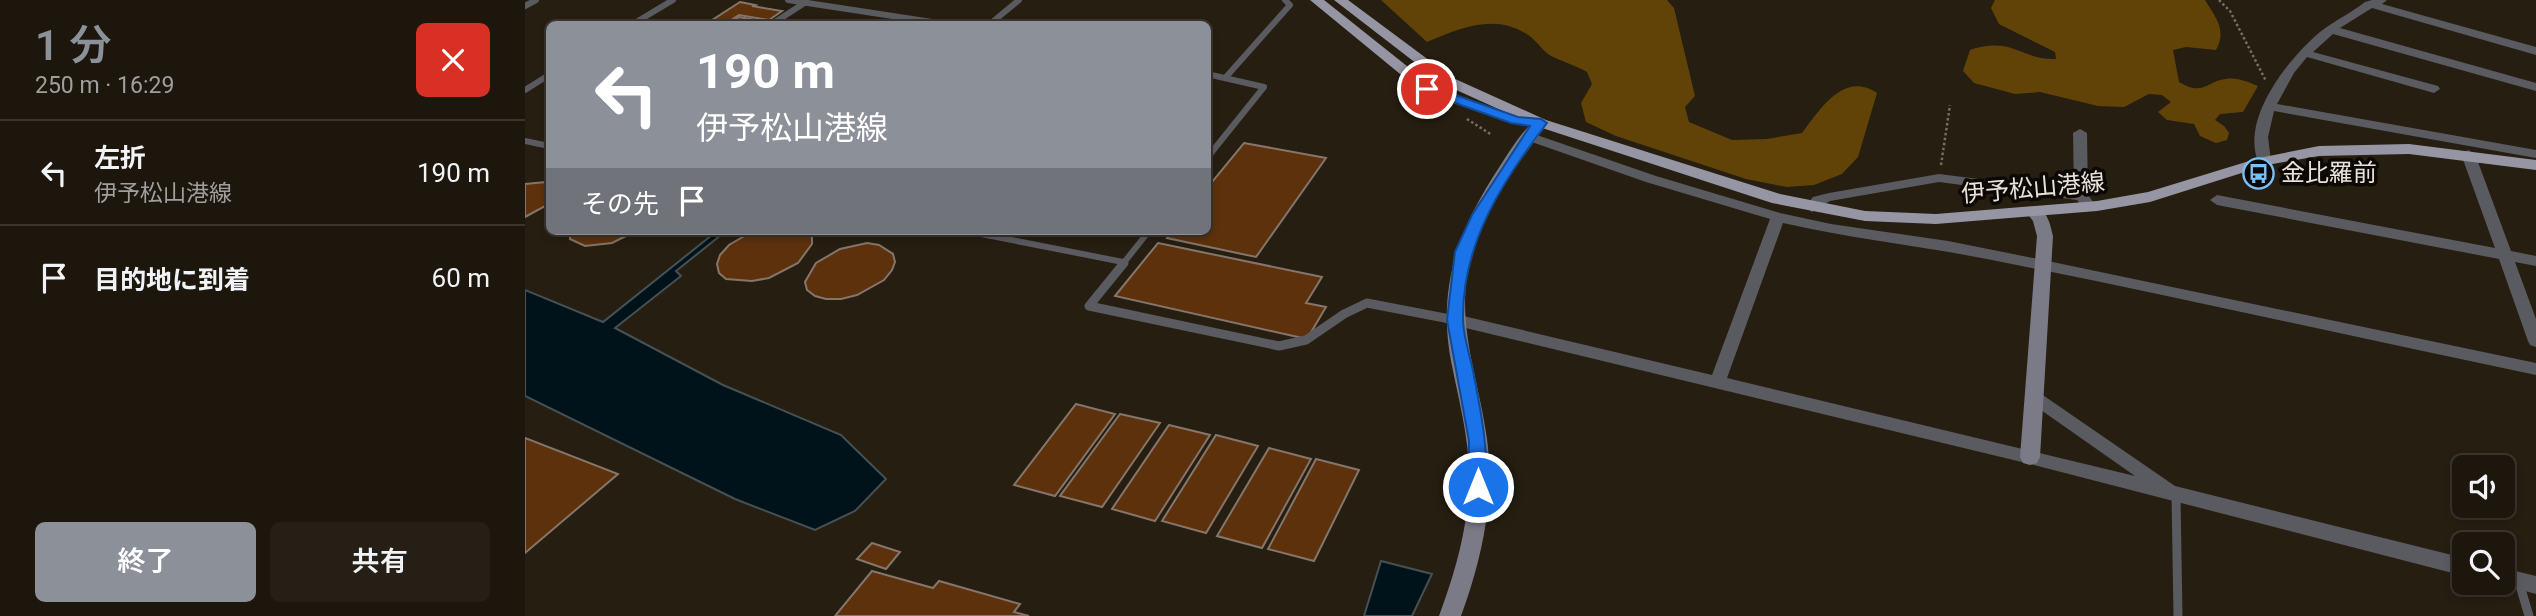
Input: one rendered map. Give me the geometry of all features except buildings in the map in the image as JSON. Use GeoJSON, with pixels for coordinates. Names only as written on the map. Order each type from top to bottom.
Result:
{"type":"FeatureCollection","features":[{"type":"Feature","properties":{"kind":"main road","name":"伊予松山港線"},"geometry":{"type":"LineString","coordinates":[[1316,0],[1427,89],[1535,129],[1812,207],[1901,219],[2034,212],[2085,202],[2150,197],[2263,161],[2347,149],[2442,151],[2536,165]]}},
{"type":"Feature","properties":{"kind":"main road","name":"伊予松山港線"},"geometry":{"type":"LineString","coordinates":[[1341,0],[1448,81],[1535,129]]}},
{"type":"Feature","properties":{"kind":"street"},"geometry":{"type":"LineString","coordinates":[[2263,161],[2262,134],[2277,93],[2291,68],[2330,29],[2372,1],[2536,51]]}},
{"type":"Feature","properties":{"kind":"street"},"geometry":{"type":"LineString","coordinates":[[2330,29],[2536,86]]}},
{"type":"Feature","properties":{"kind":"street"},"geometry":{"type":"LineString","coordinates":[[2305,53],[2434,89]]}},
{"type":"Feature","properties":{"kind":"street"},"geometry":{"type":"LineString","coordinates":[[2271,107],[2536,154]]}},
{"type":"Feature","properties":{"kind":"street"},"geometry":{"type":"LineString","coordinates":[[1450,616],[1462,584],[1477,510],[1478,441],[1455,320],[1463,252],[1479,215],[1535,129],[1651,179],[1778,217],[1831,229],[1948,246],[2043,265],[2536,369]]}},
{"type":"Feature","properties":{"kind":"street"},"geometry":{"type":"LineString","coordinates":[[1812,207],[1818,200],[1829,197],[1939,178],[2085,202],[2080,133]]}},
{"type":"Feature","properties":{"kind":"street"},"geometry":{"type":"LineString","coordinates":[[2428,135],[2442,151]]}},
{"type":"Feature","properties":{"kind":"street"},"geometry":{"type":"LineString","coordinates":[[2468,154],[2536,341]]}},
{"type":"Feature","properties":{"kind":"street"},"geometry":{"type":"LineString","coordinates":[[2217,200],[2536,261]]}},
{"type":"Feature","properties":{"kind":"street"},"geometry":{"type":"LineString","coordinates":[[2030,457],[2044,228],[2034,212]]}},
{"type":"Feature","properties":{"kind":"street"},"geometry":{"type":"LineString","coordinates":[[1717,384],[1778,217]]}},
{"type":"Feature","properties":{"kind":"street"},"geometry":{"type":"LineString","coordinates":[[1455,320],[2030,457],[2452,564]]}},
{"type":"Feature","properties":{"kind":"street"},"geometry":{"type":"LineString","coordinates":[[2034,396],[2176,496]]}},
{"type":"Feature","properties":{"kind":"lane"},"geometry":{"type":"LineString","coordinates":[[525,6],[536,0]]}},
{"type":"Feature","properties":{"kind":"lane"},"geometry":{"type":"LineString","coordinates":[[638,21],[673,0]]}},
{"type":"Feature","properties":{"kind":"lane"},"geometry":{"type":"LineString","coordinates":[[787,0],[927,21]]}},
{"type":"Feature","properties":{"kind":"lane"},"geometry":{"type":"LineString","coordinates":[[994,21],[1019,0]]}},
{"type":"Feature","properties":{"kind":"lane"},"geometry":{"type":"LineString","coordinates":[[1226,78],[1290,5],[1285,0]]}},
{"type":"Feature","properties":{"kind":"lane"},"geometry":{"type":"LineString","coordinates":[[776,21],[806,1]]}},
{"type":"Feature","properties":{"kind":"lane"},"geometry":{"type":"LineString","coordinates":[[1211,75],[1264,88],[1211,153]]}},
{"type":"Feature","properties":{"kind":"lane"},"geometry":{"type":"LineString","coordinates":[[525,90],[546,77]]}},
{"type":"Feature","properties":{"kind":"lane"},"geometry":{"type":"LineString","coordinates":[[525,141],[546,145]]}},
{"type":"Feature","properties":{"kind":"lane"},"geometry":{"type":"LineString","coordinates":[[986,235],[1123,262]]}},
{"type":"Feature","properties":{"kind":"lane"},"geometry":{"type":"LineString","coordinates":[[1146,235],[1089,306],[1279,346],[1300,345],[1354,307],[1367,303],[1455,320]]}},
{"type":"Feature","properties":{"kind":"lane"},"geometry":{"type":"LineString","coordinates":[[2176,496],[2178,616]]}},
{"type":"Feature","properties":{"kind":"lane"},"geometry":{"type":"LineString","coordinates":[[2519,581],[2529,616]]}},
{"type":"Feature","properties":{"kind":"path"},"geometry":{"type":"LineString","coordinates":[[2218,0],[2230,12],[2266,82],[2277,93]]}},
{"type":"Feature","properties":{"kind":"path"},"geometry":{"type":"LineString","coordinates":[[1939,178],[1950,105]]}},
{"type":"Feature","properties":{"kind":"shaded area"},"geometry":{"type":"Polygon","coordinates":[[[1381,0],[1667,0],[1674,8],[1695,96],[1685,107],[1689,122],[1732,140],[1767,139],[1802,133],[1825,104],[1844,89],[1865,87],[1877,93],[1858,157],[1842,174],[1814,185],[1787,187],[1746,179],[1616,136],[1586,122],[1581,103],[1592,84],[1587,72],[1551,56],[1518,29],[1506,25],[1479,24],[1427,42],[1381,0]]]}},
{"type":"Feature","properties":{"kind":"shaded area"},"geometry":{"type":"Polygon","coordinates":[[[1995,0],[2205,0],[2219,24],[2219,43],[2216,50],[2186,47],[2173,50],[2179,82],[2200,88],[2219,80],[2235,79],[2258,86],[2243,112],[2220,114],[2215,120],[2229,133],[2227,140],[2216,143],[2200,136],[2194,124],[2167,120],[2158,112],[2171,102],[2162,95],[2149,94],[2124,107],[2098,106],[2040,92],[2015,94],[1974,83],[1963,71],[1970,50],[1985,46],[2007,47],[2033,56],[2056,59],[2055,52],[1999,24],[1991,8],[1995,0]]]}},
{"type":"Feature","properties":{"kind":"water"},"geometry":{"type":"Polygon","coordinates":[[[712,235],[721,235],[676,271],[681,276],[615,328],[723,385],[841,435],[886,479],[855,511],[815,530],[735,499],[525,396],[525,290],[603,322],[712,235]]]}},
{"type":"Feature","properties":{"kind":"water"},"geometry":{"type":"Polygon","coordinates":[[[1381,561],[1432,574],[1412,616],[1364,616],[1381,561]]]}},
{"type":"Feature","properties":{"kind":"place","name":"金比羅前"},"geometry":{"type":"Point","coordinates":[2258,173]}},
{"type":"Feature","properties":{"kind":"route"},"geometry":{"type":"LineString","coordinates":[[1427,89],[1516,121],[1541,123],[1528,136],[1479,215],[1463,252],[1455,320],[1478,441],[1478,487]]}}]}
